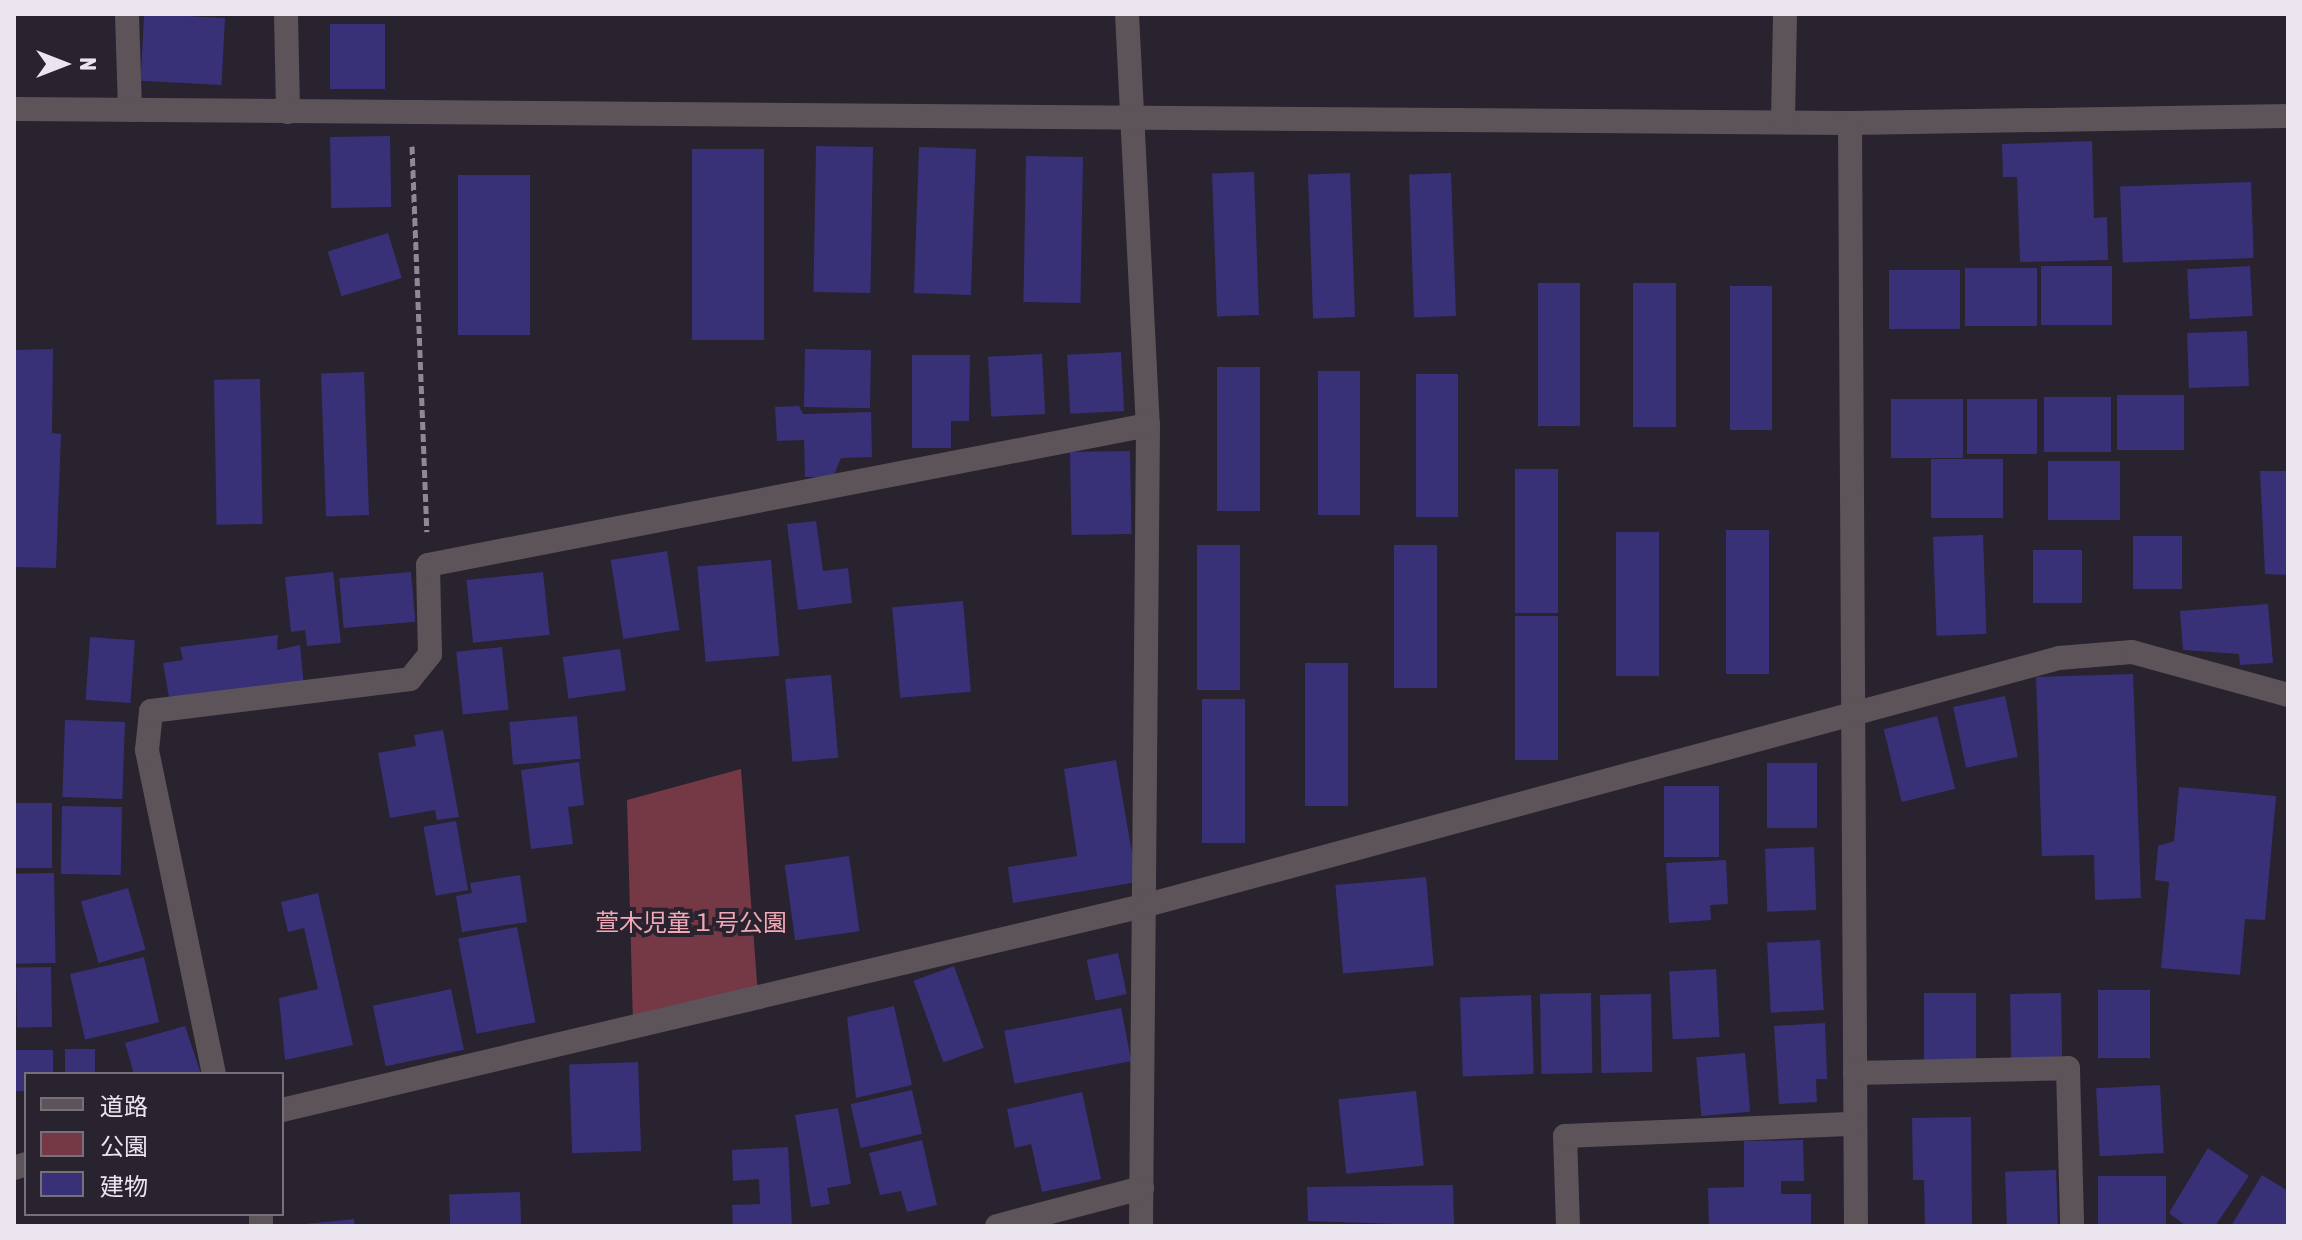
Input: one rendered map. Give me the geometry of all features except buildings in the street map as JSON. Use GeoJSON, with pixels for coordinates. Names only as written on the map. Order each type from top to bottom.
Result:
{"type":"FeatureCollection","features":[{"type":"Feature","properties":{"kind":"street"},"geometry":{"type":"LineString","coordinates":[[127,14],[130,110]]}},
{"type":"Feature","properties":{"kind":"street"},"geometry":{"type":"LineString","coordinates":[[286,14],[288,112]]}},
{"type":"Feature","properties":{"kind":"street"},"geometry":{"type":"LineString","coordinates":[[1127,14],[1129,119],[1148,425],[1147,905],[1141,1226]]}},
{"type":"Feature","properties":{"kind":"street"},"geometry":{"type":"LineString","coordinates":[[1783,119],[1785,14]]}},
{"type":"Feature","properties":{"kind":"street"},"geometry":{"type":"LineString","coordinates":[[14,109],[1129,119],[1783,119],[1850,123],[2288,116]]}},
{"type":"Feature","properties":{"kind":"street"},"geometry":{"type":"LineString","coordinates":[[1850,123],[1850,714],[1856,1226]]}},
{"type":"Feature","properties":{"kind":"street"},"geometry":{"type":"LineString","coordinates":[[214,1072],[147,750],[151,711],[410,679],[430,654],[428,565],[1148,425]]}},
{"type":"Feature","properties":{"kind":"street"},"geometry":{"type":"LineString","coordinates":[[284,1110],[1147,905],[2059,658],[2132,652],[2288,695]]}},
{"type":"Feature","properties":{"kind":"street"},"geometry":{"type":"LineString","coordinates":[[1855,1073],[2068,1068],[2072,1226]]}},
{"type":"Feature","properties":{"kind":"street"},"geometry":{"type":"LineString","coordinates":[[1568,1226],[1565,1136],[1855,1124]]}},
{"type":"Feature","properties":{"kind":"street"},"geometry":{"type":"LineString","coordinates":[[997,1226],[1142,1188]]}},
{"type":"Feature","properties":{"kind":"path"},"geometry":{"type":"LineString","coordinates":[[410,113],[428,565]]}},
{"type":"Feature","properties":{"kind":"green space","name":"萱木児童１号公園"},"geometry":{"type":"Polygon","coordinates":[[[741,769],[758,995],[633,1024],[627,800],[741,769]]]}}]}
